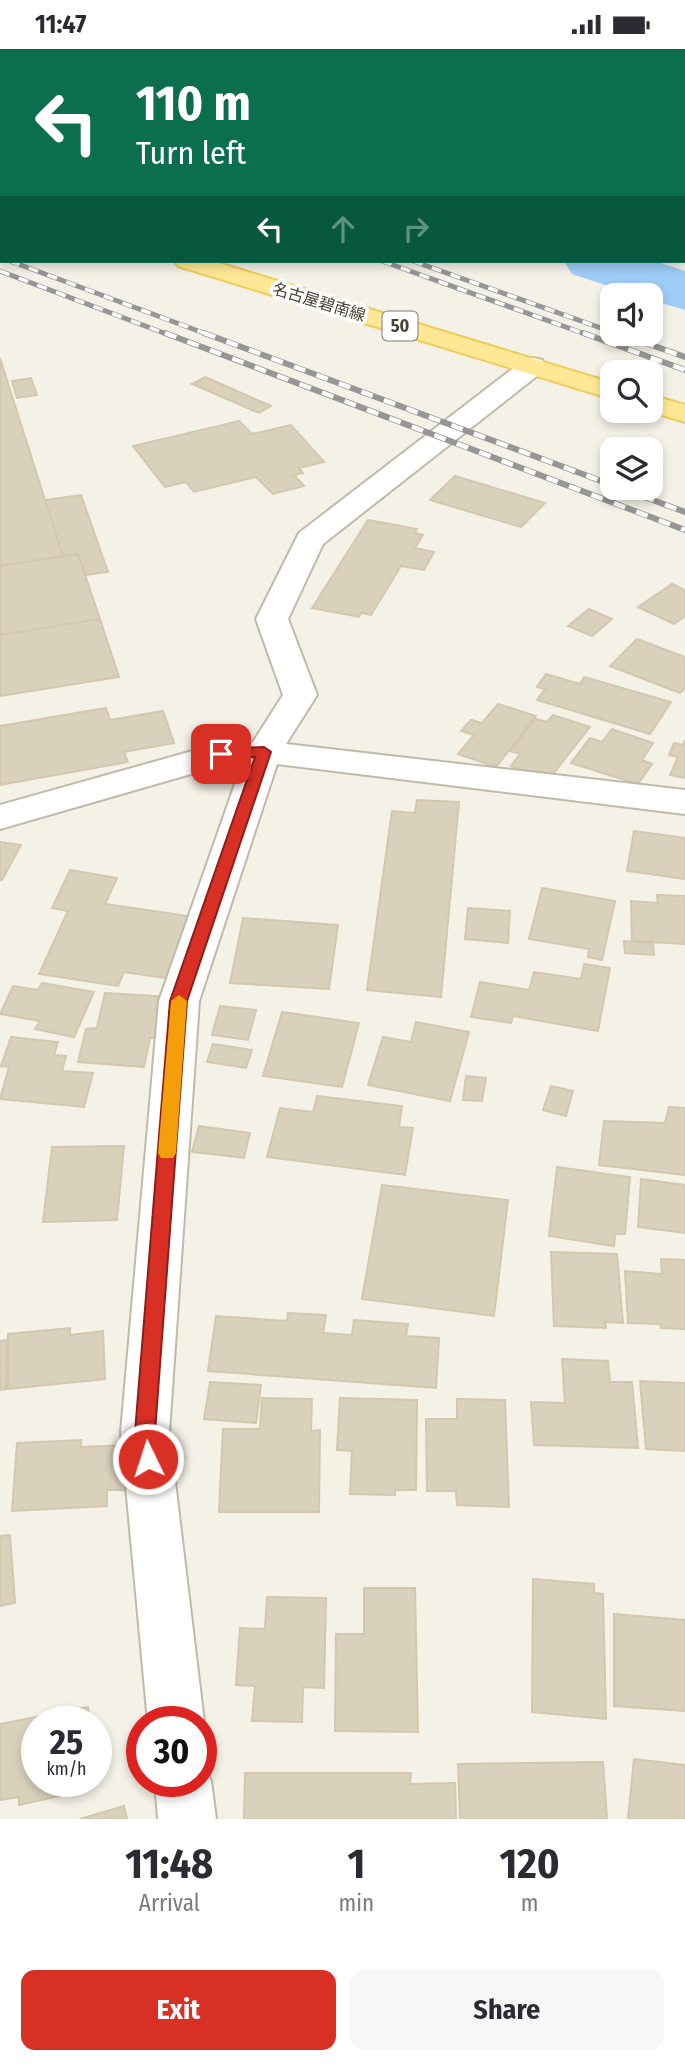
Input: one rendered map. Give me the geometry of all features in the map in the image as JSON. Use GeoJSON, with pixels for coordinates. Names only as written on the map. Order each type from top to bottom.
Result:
{"type":"FeatureCollection","features":[{"type":"Feature","properties":{"kind":"main road","name":"名古屋碧南線"},"geometry":{"type":"LineString","coordinates":[[194,263],[600,387]]}},
{"type":"Feature","properties":{"kind":"main road"},"geometry":{"type":"LineString","coordinates":[[663,407],[685,414]]}},
{"type":"Feature","properties":{"kind":"street"},"geometry":{"type":"LineString","coordinates":[[174,1706],[145,1432],[179,1001],[264,752],[300,695],[272,619],[310,539],[533,366]]}},
{"type":"Feature","properties":{"kind":"street"},"geometry":{"type":"LineString","coordinates":[[0,817],[221,754],[264,752],[685,802]]}},
{"type":"Feature","properties":{"kind":"street"},"geometry":{"type":"LineString","coordinates":[[185,1797],[187,1819]]}},
{"type":"Feature","properties":{"kind":"building"},"geometry":{"type":"Polygon","coordinates":[[[0,358],[63,556],[0,566],[0,358]]]}},
{"type":"Feature","properties":{"kind":"building"},"geometry":{"type":"Polygon","coordinates":[[[205,377],[271,406],[259,413],[192,384],[205,377]]]}},
{"type":"Feature","properties":{"kind":"building"},"geometry":{"type":"Polygon","coordinates":[[[31,378],[37,395],[17,398],[12,381],[31,378]]]}},
{"type":"Feature","properties":{"kind":"building"},"geometry":{"type":"Polygon","coordinates":[[[239,421],[252,434],[291,425],[324,462],[299,468],[303,473],[294,475],[304,486],[273,494],[256,477],[194,492],[186,482],[165,487],[133,446],[239,421]]]}},
{"type":"Feature","properties":{"kind":"building"},"geometry":{"type":"Polygon","coordinates":[[[455,476],[545,503],[521,527],[430,500],[455,476]]]}},
{"type":"Feature","properties":{"kind":"building"},"geometry":{"type":"Polygon","coordinates":[[[81,495],[108,572],[86,575],[78,554],[63,556],[45,500],[81,495]]]}},
{"type":"Feature","properties":{"kind":"building"},"geometry":{"type":"Polygon","coordinates":[[[368,520],[417,529],[415,533],[423,535],[415,548],[434,552],[424,570],[401,566],[371,615],[361,613],[359,617],[312,608],[368,520]]]}},
{"type":"Feature","properties":{"kind":"building"},"geometry":{"type":"Polygon","coordinates":[[[78,554],[100,619],[0,635],[0,566],[78,554]]]}},
{"type":"Feature","properties":{"kind":"building"},"geometry":{"type":"Polygon","coordinates":[[[672,584],[685,590],[685,616],[674,624],[638,607],[672,584]]]}},
{"type":"Feature","properties":{"kind":"building"},"geometry":{"type":"Polygon","coordinates":[[[589,609],[612,619],[592,636],[568,626],[589,609]]]}},
{"type":"Feature","properties":{"kind":"building"},"geometry":{"type":"Polygon","coordinates":[[[100,619],[119,677],[0,696],[0,635],[100,619]]]}},
{"type":"Feature","properties":{"kind":"building"},"geometry":{"type":"Polygon","coordinates":[[[637,639],[685,657],[685,688],[680,693],[610,666],[637,639]]]}},
{"type":"Feature","properties":{"kind":"building"},"geometry":{"type":"Polygon","coordinates":[[[546,674],[580,684],[584,677],[671,702],[650,734],[537,700],[545,689],[537,687],[546,674]]]}},
{"type":"Feature","properties":{"kind":"building"},"geometry":{"type":"Polygon","coordinates":[[[498,704],[536,716],[496,767],[458,754],[474,735],[461,731],[471,720],[482,723],[498,704]]]}},
{"type":"Feature","properties":{"kind":"building"},"geometry":{"type":"Polygon","coordinates":[[[106,708],[110,720],[163,711],[174,743],[124,752],[128,762],[0,785],[0,726],[106,708]]]}},
{"type":"Feature","properties":{"kind":"building"},"geometry":{"type":"Polygon","coordinates":[[[553,715],[590,727],[549,779],[511,766],[520,754],[510,751],[536,719],[547,722],[553,715]]]}},
{"type":"Feature","properties":{"kind":"building"},"geometry":{"type":"Polygon","coordinates":[[[612,729],[653,743],[642,760],[652,764],[638,784],[571,763],[590,738],[602,742],[612,729]]]}},
{"type":"Feature","properties":{"kind":"building"},"geometry":{"type":"Polygon","coordinates":[[[685,740],[685,778],[670,775],[678,757],[669,755],[674,743],[683,745],[685,740]]]}},
{"type":"Feature","properties":{"kind":"building"},"geometry":{"type":"Polygon","coordinates":[[[417,800],[459,802],[441,997],[367,990],[392,811],[415,813],[417,800]]]}},
{"type":"Feature","properties":{"kind":"building"},"geometry":{"type":"Polygon","coordinates":[[[634,831],[685,838],[685,879],[627,871],[634,831]]]}},
{"type":"Feature","properties":{"kind":"building"},"geometry":{"type":"Polygon","coordinates":[[[0,842],[21,845],[2,880],[0,880],[0,842]]]}},
{"type":"Feature","properties":{"kind":"building"},"geometry":{"type":"Polygon","coordinates":[[[70,870],[117,878],[105,904],[195,917],[171,979],[124,972],[118,986],[39,974],[68,911],[52,908],[70,870]]]}},
{"type":"Feature","properties":{"kind":"building"},"geometry":{"type":"Polygon","coordinates":[[[542,888],[615,901],[602,960],[588,957],[589,949],[529,939],[542,888]]]}},
{"type":"Feature","properties":{"kind":"building"},"geometry":{"type":"Polygon","coordinates":[[[657,895],[685,896],[685,944],[632,941],[631,901],[658,903],[657,895]]]}},
{"type":"Feature","properties":{"kind":"building"},"geometry":{"type":"Polygon","coordinates":[[[468,908],[510,911],[508,943],[465,939],[468,908]]]}},
{"type":"Feature","properties":{"kind":"building"},"geometry":{"type":"Polygon","coordinates":[[[243,918],[338,925],[329,989],[230,983],[243,918]]]}},
{"type":"Feature","properties":{"kind":"building"},"geometry":{"type":"Polygon","coordinates":[[[624,941],[653,943],[654,955],[625,953],[624,941]]]}},
{"type":"Feature","properties":{"kind":"building"},"geometry":{"type":"Polygon","coordinates":[[[584,964],[610,968],[598,1031],[513,1016],[511,1023],[471,1017],[480,982],[529,990],[534,972],[581,979],[584,964]]]}},
{"type":"Feature","properties":{"kind":"building"},"geometry":{"type":"Polygon","coordinates":[[[42,983],[94,992],[74,1037],[35,1029],[40,1021],[0,1014],[13,986],[38,990],[42,983]]]}},
{"type":"Feature","properties":{"kind":"building"},"geometry":{"type":"Polygon","coordinates":[[[105,993],[170,997],[161,1038],[150,1038],[144,1067],[78,1062],[86,1029],[97,1028],[105,993]]]}},
{"type":"Feature","properties":{"kind":"building"},"geometry":{"type":"Polygon","coordinates":[[[220,1006],[256,1010],[248,1040],[212,1035],[220,1006]]]}},
{"type":"Feature","properties":{"kind":"building"},"geometry":{"type":"Polygon","coordinates":[[[282,1012],[359,1023],[342,1087],[263,1076],[282,1012]]]}},
{"type":"Feature","properties":{"kind":"building"},"geometry":{"type":"Polygon","coordinates":[[[416,1022],[469,1032],[450,1101],[368,1085],[383,1037],[411,1042],[416,1022]]]}},
{"type":"Feature","properties":{"kind":"building"},"geometry":{"type":"Polygon","coordinates":[[[11,1037],[58,1042],[54,1055],[66,1056],[62,1071],[93,1073],[84,1107],[0,1099],[9,1067],[1,1066],[11,1037]]]}},
{"type":"Feature","properties":{"kind":"building"},"geometry":{"type":"Polygon","coordinates":[[[213,1044],[252,1050],[246,1068],[207,1062],[213,1044]]]}},
{"type":"Feature","properties":{"kind":"building"},"geometry":{"type":"Polygon","coordinates":[[[466,1076],[486,1078],[482,1101],[463,1100],[466,1076]]]}},
{"type":"Feature","properties":{"kind":"building"},"geometry":{"type":"Polygon","coordinates":[[[551,1086],[573,1091],[566,1116],[543,1110],[551,1086]]]}},
{"type":"Feature","properties":{"kind":"building"},"geometry":{"type":"Polygon","coordinates":[[[317,1096],[402,1106],[399,1127],[413,1128],[405,1175],[267,1157],[280,1108],[313,1112],[317,1096]]]}},
{"type":"Feature","properties":{"kind":"building"},"geometry":{"type":"Polygon","coordinates":[[[669,1107],[685,1108],[685,1175],[599,1165],[604,1121],[665,1123],[669,1107]]]}},
{"type":"Feature","properties":{"kind":"building"},"geometry":{"type":"Polygon","coordinates":[[[199,1126],[250,1133],[244,1158],[192,1152],[199,1126]]]}},
{"type":"Feature","properties":{"kind":"building"},"geometry":{"type":"Polygon","coordinates":[[[124,1146],[117,1220],[43,1222],[52,1147],[124,1146]]]}},
{"type":"Feature","properties":{"kind":"building"},"geometry":{"type":"Polygon","coordinates":[[[557,1167],[630,1177],[625,1234],[615,1234],[614,1246],[549,1236],[557,1167]]]}},
{"type":"Feature","properties":{"kind":"building"},"geometry":{"type":"Polygon","coordinates":[[[641,1179],[685,1185],[685,1233],[638,1227],[641,1179]]]}},
{"type":"Feature","properties":{"kind":"building"},"geometry":{"type":"Polygon","coordinates":[[[382,1185],[508,1200],[494,1316],[362,1299],[382,1185]]]}},
{"type":"Feature","properties":{"kind":"building"},"geometry":{"type":"Polygon","coordinates":[[[551,1252],[617,1254],[623,1323],[605,1322],[606,1328],[554,1326],[551,1252]]]}},
{"type":"Feature","properties":{"kind":"building"},"geometry":{"type":"Polygon","coordinates":[[[661,1259],[685,1260],[685,1329],[661,1328],[660,1324],[628,1323],[625,1271],[662,1274],[661,1259]]]}},
{"type":"Feature","properties":{"kind":"building"},"geometry":{"type":"Polygon","coordinates":[[[288,1313],[326,1315],[323,1333],[352,1335],[354,1320],[408,1324],[406,1336],[439,1338],[436,1388],[208,1371],[216,1316],[287,1321],[288,1313]]]}},
{"type":"Feature","properties":{"kind":"building"},"geometry":{"type":"Polygon","coordinates":[[[70,1328],[70,1335],[103,1331],[105,1379],[8,1389],[8,1334],[70,1328]]]}},
{"type":"Feature","properties":{"kind":"building"},"geometry":{"type":"Polygon","coordinates":[[[7,1340],[6,1389],[0,1390],[0,1341],[7,1340]]]}},
{"type":"Feature","properties":{"kind":"building"},"geometry":{"type":"Polygon","coordinates":[[[562,1359],[608,1361],[610,1382],[632,1382],[638,1448],[534,1445],[531,1402],[565,1403],[562,1359]]]}},
{"type":"Feature","properties":{"kind":"building"},"geometry":{"type":"Polygon","coordinates":[[[640,1381],[685,1383],[685,1451],[646,1449],[640,1381]]]}},
{"type":"Feature","properties":{"kind":"building"},"geometry":{"type":"Polygon","coordinates":[[[210,1382],[261,1385],[256,1423],[204,1419],[210,1382]]]}},
{"type":"Feature","properties":{"kind":"building"},"geometry":{"type":"Polygon","coordinates":[[[262,1398],[312,1399],[311,1431],[320,1430],[319,1512],[219,1512],[223,1429],[260,1429],[262,1398]]]}},
{"type":"Feature","properties":{"kind":"building"},"geometry":{"type":"Polygon","coordinates":[[[340,1398],[417,1400],[416,1490],[395,1490],[395,1495],[350,1494],[352,1451],[337,1450],[340,1398]]]}},
{"type":"Feature","properties":{"kind":"building"},"geometry":{"type":"Polygon","coordinates":[[[457,1399],[505,1400],[509,1507],[457,1505],[456,1491],[427,1491],[426,1419],[457,1419],[457,1399]]]}},
{"type":"Feature","properties":{"kind":"building"},"geometry":{"type":"Polygon","coordinates":[[[81,1440],[81,1447],[128,1445],[126,1490],[107,1490],[107,1506],[12,1511],[17,1443],[81,1440]]]}},
{"type":"Feature","properties":{"kind":"building"},"geometry":{"type":"Polygon","coordinates":[[[10,1535],[15,1603],[0,1606],[0,1536],[10,1535]]]}},
{"type":"Feature","properties":{"kind":"building"},"geometry":{"type":"Polygon","coordinates":[[[533,1579],[594,1584],[594,1593],[603,1594],[606,1719],[532,1712],[533,1579]]]}},
{"type":"Feature","properties":{"kind":"building"},"geometry":{"type":"Polygon","coordinates":[[[364,1588],[415,1588],[418,1732],[335,1731],[336,1634],[364,1634],[364,1588]]]}},
{"type":"Feature","properties":{"kind":"building"},"geometry":{"type":"Polygon","coordinates":[[[267,1597],[326,1598],[324,1688],[303,1687],[302,1722],[252,1721],[255,1686],[236,1685],[240,1628],[265,1629],[267,1597]]]}},
{"type":"Feature","properties":{"kind":"building"},"geometry":{"type":"Polygon","coordinates":[[[614,1614],[685,1620],[685,1711],[614,1706],[614,1614]]]}},
{"type":"Feature","properties":{"kind":"building"},"geometry":{"type":"Polygon","coordinates":[[[21,1720],[21,1797],[55,1797],[19,1805],[19,1797],[0,1800],[0,1724],[21,1720]]]}},
{"type":"Feature","properties":{"kind":"building"},"geometry":{"type":"Polygon","coordinates":[[[634,1759],[685,1765],[685,1819],[628,1819],[634,1759]]]}},
{"type":"Feature","properties":{"kind":"building"},"geometry":{"type":"Polygon","coordinates":[[[603,1762],[607,1819],[460,1819],[458,1764],[603,1762]]]}},
{"type":"Feature","properties":{"kind":"building"},"geometry":{"type":"Polygon","coordinates":[[[245,1773],[411,1773],[410,1784],[455,1783],[456,1819],[244,1819],[245,1773]]]}},
{"type":"Feature","properties":{"kind":"building"},"geometry":{"type":"Polygon","coordinates":[[[124,1806],[127,1819],[80,1819],[124,1806]]]}},
{"type":"Feature","properties":{"kind":"waterway"},"geometry":{"type":"LineString","coordinates":[[600,263],[685,291]]}},
{"type":"Feature","properties":{"kind":"railway"},"geometry":{"type":"LineString","coordinates":[[15,263],[209,335]]}},
{"type":"Feature","properties":{"kind":"railway"},"geometry":{"type":"LineString","coordinates":[[388,263],[588,335]]}},
{"type":"Feature","properties":{"kind":"railway"},"geometry":{"type":"LineString","coordinates":[[419,263],[600,328]]}},
{"type":"Feature","properties":{"kind":"railway"},"geometry":{"type":"LineString","coordinates":[[0,271],[169,335]]}},
{"type":"Feature","properties":{"kind":"railway"},"geometry":{"type":"LineString","coordinates":[[165,333],[685,530]]}},
{"type":"Feature","properties":{"kind":"railway"},"geometry":{"type":"LineString","coordinates":[[204,333],[600,481]]}},
{"type":"Feature","properties":{"kind":"railway"},"geometry":{"type":"LineString","coordinates":[[583,333],[685,370]]}},
{"type":"Feature","properties":{"kind":"railway"},"geometry":{"type":"LineString","coordinates":[[654,346],[685,357]]}},
{"type":"Feature","properties":{"kind":"railway"},"geometry":{"type":"LineString","coordinates":[[652,500],[685,512]]}},
{"type":"Feature","properties":{"kind":"slow traffic"},"geometry":{"type":"LineString","coordinates":[[167,1153],[179,1001]]}},
{"type":"Feature","properties":{"kind":"route"},"geometry":{"type":"LineString","coordinates":[[148,1459],[145,1432],[179,1001],[264,752],[221,754]]}}]}
